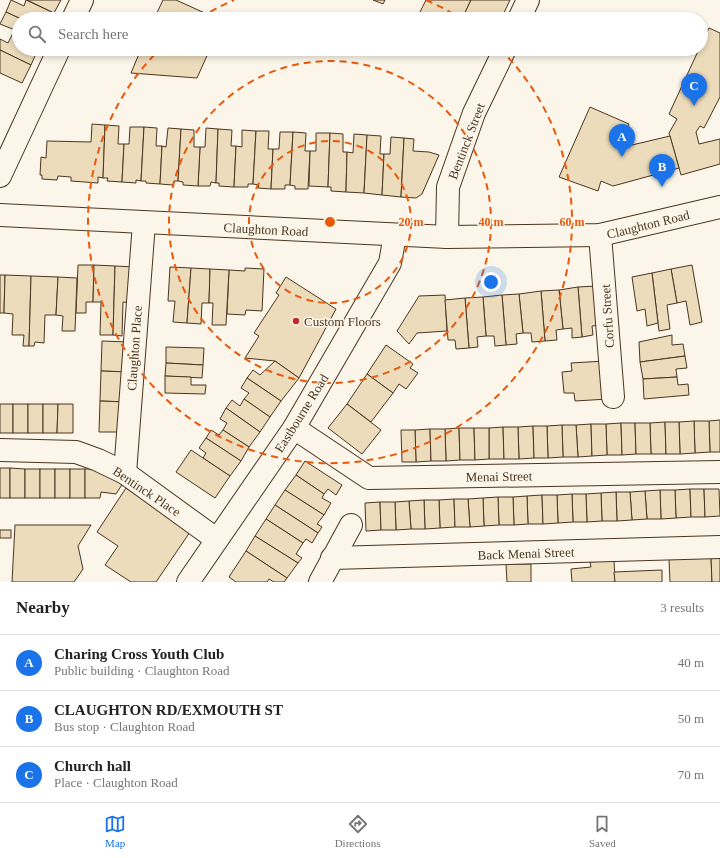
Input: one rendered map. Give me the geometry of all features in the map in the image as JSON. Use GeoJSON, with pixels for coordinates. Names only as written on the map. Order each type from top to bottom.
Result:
{"type":"FeatureCollection","features":[{"type":"Feature","properties":{"kind":"street"},"geometry":{"type":"LineString","coordinates":[[76,12],[82,0]]}},
{"type":"Feature","properties":{"kind":"street"},"geometry":{"type":"LineString","coordinates":[[522,12],[528,0]]}},
{"type":"Feature","properties":{"kind":"street"},"geometry":{"type":"LineString","coordinates":[[0,176],[56,56]]}},
{"type":"Feature","properties":{"kind":"street","name":"Bentinck Street"},"geometry":{"type":"LineString","coordinates":[[447,237],[448,187],[474,113],[502,56]]}},
{"type":"Feature","properties":{"kind":"street","name":"Claughton Road"},"geometry":{"type":"LineString","coordinates":[[0,215],[447,237],[600,235],[720,207]]}},
{"type":"Feature","properties":{"kind":"street","name":"Claughton Place"},"geometry":{"type":"LineString","coordinates":[[125,473],[144,223]]}},
{"type":"Feature","properties":{"kind":"street","name":"Eastbourne Road"},"geometry":{"type":"LineString","coordinates":[[188,582],[216,539],[294,428],[390,263],[395,235]]}},
{"type":"Feature","properties":{"kind":"street","name":"Corfu Street"},"geometry":{"type":"LineString","coordinates":[[600,235],[613,397]]}},
{"type":"Feature","properties":{"kind":"street","name":"Menai Street"},"geometry":{"type":"LineString","coordinates":[[294,428],[370,478],[720,472]]}},
{"type":"Feature","properties":{"kind":"street","name":"Bentinck Place"},"geometry":{"type":"LineString","coordinates":[[0,450],[76,452],[125,473],[216,539]]}},
{"type":"Feature","properties":{"kind":"street"},"geometry":{"type":"LineString","coordinates":[[320,582],[351,525]]}},
{"type":"Feature","properties":{"kind":"street","name":"Back Menai Street"},"geometry":{"type":"LineString","coordinates":[[332,558],[720,547]]}},
{"type":"Feature","properties":{"kind":"building"},"geometry":{"type":"Polygon","coordinates":[[[11,0],[24,6],[26,0],[52,12],[12,12],[12,15],[6,12],[11,0]]]}},
{"type":"Feature","properties":{"kind":"building"},"geometry":{"type":"Polygon","coordinates":[[[27,0],[61,0],[55,12],[27,0]]]}},
{"type":"Feature","properties":{"kind":"building"},"geometry":{"type":"Polygon","coordinates":[[[163,0],[176,0],[203,12],[157,12],[163,0]]]}},
{"type":"Feature","properties":{"kind":"building"},"geometry":{"type":"Polygon","coordinates":[[[373,0],[385,0],[383,4],[373,0]]]}},
{"type":"Feature","properties":{"kind":"building"},"geometry":{"type":"Polygon","coordinates":[[[426,0],[471,0],[465,12],[420,12],[426,0]]]}},
{"type":"Feature","properties":{"kind":"building"},"geometry":{"type":"Polygon","coordinates":[[[471,0],[510,0],[504,12],[465,12],[471,0]]]}},
{"type":"Feature","properties":{"kind":"building"},"geometry":{"type":"Polygon","coordinates":[[[6,12],[12,15],[12,29],[0,24],[6,12]]]}},
{"type":"Feature","properties":{"kind":"building"},"geometry":{"type":"Polygon","coordinates":[[[709,28],[720,33],[720,97],[704,128],[700,126],[696,132],[699,144],[720,139],[720,164],[681,175],[669,133],[677,119],[669,114],[696,56],[708,56],[709,28]]]}},
{"type":"Feature","properties":{"kind":"building"},"geometry":{"type":"Polygon","coordinates":[[[12,35],[12,56],[0,50],[0,39],[8,43],[12,35]]]}},
{"type":"Feature","properties":{"kind":"building"},"geometry":{"type":"Polygon","coordinates":[[[0,50],[31,65],[22,83],[0,73],[0,50]]]}},
{"type":"Feature","properties":{"kind":"building"},"geometry":{"type":"Polygon","coordinates":[[[12,56],[35,56],[31,65],[12,56]]]}},
{"type":"Feature","properties":{"kind":"building"},"geometry":{"type":"Polygon","coordinates":[[[138,56],[207,56],[197,78],[131,73],[138,56]]]}},
{"type":"Feature","properties":{"kind":"building"},"geometry":{"type":"Polygon","coordinates":[[[590,107],[629,124],[623,140],[632,145],[670,136],[679,168],[613,186],[601,181],[598,191],[559,177],[590,107]]]}},
{"type":"Feature","properties":{"kind":"building"},"geometry":{"type":"Polygon","coordinates":[[[92,124],[105,125],[103,178],[98,177],[98,183],[71,181],[71,177],[58,176],[57,180],[42,179],[42,175],[40,175],[41,157],[46,158],[47,141],[91,142],[92,124]]]}},
{"type":"Feature","properties":{"kind":"building"},"geometry":{"type":"Polygon","coordinates":[[[105,125],[119,126],[118,144],[124,144],[122,182],[107,181],[108,178],[103,178],[105,125]]]}},
{"type":"Feature","properties":{"kind":"building"},"geometry":{"type":"Polygon","coordinates":[[[130,127],[144,127],[141,181],[136,180],[136,183],[122,182],[124,144],[129,144],[130,127]]]}},
{"type":"Feature","properties":{"kind":"building"},"geometry":{"type":"Polygon","coordinates":[[[144,127],[157,128],[156,146],[162,146],[160,184],[141,181],[144,127]]]}},
{"type":"Feature","properties":{"kind":"building"},"geometry":{"type":"Polygon","coordinates":[[[168,128],[181,129],[178,181],[174,181],[173,185],[160,184],[162,146],[166,147],[168,128]]]}},
{"type":"Feature","properties":{"kind":"building"},"geometry":{"type":"Polygon","coordinates":[[[206,128],[218,129],[216,183],[211,182],[210,186],[198,186],[200,147],[205,147],[206,128]]]}},
{"type":"Feature","properties":{"kind":"building"},"geometry":{"type":"Polygon","coordinates":[[[181,129],[194,130],[194,147],[200,147],[198,186],[183,185],[183,182],[178,181],[181,129]]]}},
{"type":"Feature","properties":{"kind":"building"},"geometry":{"type":"Polygon","coordinates":[[[218,129],[232,130],[231,146],[236,146],[234,187],[219,186],[219,183],[216,183],[218,129]]]}},
{"type":"Feature","properties":{"kind":"building"},"geometry":{"type":"Polygon","coordinates":[[[242,130],[256,131],[253,184],[248,184],[248,187],[234,187],[236,146],[242,147],[242,130]]]}},
{"type":"Feature","properties":{"kind":"building"},"geometry":{"type":"Polygon","coordinates":[[[256,131],[269,131],[268,149],[273,149],[271,189],[258,188],[259,185],[253,184],[256,131]]]}},
{"type":"Feature","properties":{"kind":"building"},"geometry":{"type":"Polygon","coordinates":[[[280,132],[293,132],[290,185],[285,185],[285,189],[271,189],[273,149],[279,149],[280,132]]]}},
{"type":"Feature","properties":{"kind":"building"},"geometry":{"type":"Polygon","coordinates":[[[293,132],[306,133],[305,151],[310,151],[308,189],[295,189],[295,186],[290,185],[293,132]]]}},
{"type":"Feature","properties":{"kind":"building"},"geometry":{"type":"Polygon","coordinates":[[[316,133],[330,133],[328,187],[309,186],[310,151],[316,151],[316,133]]]}},
{"type":"Feature","properties":{"kind":"building"},"geometry":{"type":"Polygon","coordinates":[[[330,133],[343,134],[343,152],[347,152],[346,192],[331,191],[331,187],[328,187],[330,133]]]}},
{"type":"Feature","properties":{"kind":"building"},"geometry":{"type":"Polygon","coordinates":[[[354,134],[367,135],[364,193],[346,192],[347,152],[353,153],[354,134]]]}},
{"type":"Feature","properties":{"kind":"building"},"geometry":{"type":"Polygon","coordinates":[[[367,135],[381,136],[380,154],[384,154],[382,195],[364,193],[367,135]]]}},
{"type":"Feature","properties":{"kind":"building"},"geometry":{"type":"Polygon","coordinates":[[[391,137],[404,138],[401,197],[382,195],[384,154],[390,154],[391,137]]]}},
{"type":"Feature","properties":{"kind":"building"},"geometry":{"type":"Polygon","coordinates":[[[404,138],[414,139],[413,151],[429,152],[439,155],[422,194],[416,198],[401,197],[404,138]]]}},
{"type":"Feature","properties":{"kind":"building"},"geometry":{"type":"Polygon","coordinates":[[[78,265],[94,265],[93,302],[86,302],[86,313],[76,313],[78,265]]]}},
{"type":"Feature","properties":{"kind":"building"},"geometry":{"type":"Polygon","coordinates":[[[94,265],[115,266],[113,335],[100,335],[101,302],[93,302],[94,265]]]}},
{"type":"Feature","properties":{"kind":"building"},"geometry":{"type":"Polygon","coordinates":[[[692,265],[702,322],[690,325],[686,301],[677,303],[671,269],[692,265]]]}},
{"type":"Feature","properties":{"kind":"building"},"geometry":{"type":"Polygon","coordinates":[[[115,266],[135,267],[133,303],[123,302],[122,336],[113,335],[115,266]]]}},
{"type":"Feature","properties":{"kind":"building"},"geometry":{"type":"Polygon","coordinates":[[[170,267],[191,268],[187,323],[173,322],[175,301],[168,301],[170,267]]]}},
{"type":"Feature","properties":{"kind":"building"},"geometry":{"type":"Polygon","coordinates":[[[191,268],[210,269],[209,303],[202,303],[201,324],[187,323],[191,268]]]}},
{"type":"Feature","properties":{"kind":"building"},"geometry":{"type":"Polygon","coordinates":[[[245,268],[264,269],[262,311],[246,310],[245,315],[227,314],[229,270],[245,271],[245,268]]]}},
{"type":"Feature","properties":{"kind":"building"},"geometry":{"type":"Polygon","coordinates":[[[210,269],[229,270],[226,325],[212,325],[213,303],[209,303],[210,269]]]}},
{"type":"Feature","properties":{"kind":"building"},"geometry":{"type":"Polygon","coordinates":[[[671,269],[677,303],[667,305],[670,329],[659,331],[652,273],[671,269]]]}},
{"type":"Feature","properties":{"kind":"building"},"geometry":{"type":"Polygon","coordinates":[[[652,273],[658,323],[647,326],[645,309],[637,311],[632,277],[652,273]]]}},
{"type":"Feature","properties":{"kind":"building"},"geometry":{"type":"Polygon","coordinates":[[[0,275],[5,275],[4,313],[0,313],[0,275]]]}},
{"type":"Feature","properties":{"kind":"building"},"geometry":{"type":"Polygon","coordinates":[[[5,275],[31,276],[29,346],[23,346],[24,335],[12,335],[13,314],[4,313],[5,275]]]}},
{"type":"Feature","properties":{"kind":"building"},"geometry":{"type":"Polygon","coordinates":[[[31,276],[58,277],[56,315],[45,315],[44,343],[35,342],[34,346],[29,346],[31,276]]]}},
{"type":"Feature","properties":{"kind":"building"},"geometry":{"type":"Polygon","coordinates":[[[58,277],[77,278],[75,331],[62,331],[63,316],[56,315],[58,277]]]}},
{"type":"Feature","properties":{"kind":"building","name":"Custom Floors"},"geometry":{"type":"Polygon","coordinates":[[[286,277],[336,309],[299,378],[275,361],[245,358],[259,336],[254,333],[279,295],[276,293],[286,277]]]}},
{"type":"Feature","properties":{"kind":"building"},"geometry":{"type":"Polygon","coordinates":[[[597,286],[601,325],[592,326],[593,335],[582,337],[578,287],[597,286]]]}},
{"type":"Feature","properties":{"kind":"building"},"geometry":{"type":"Polygon","coordinates":[[[578,287],[582,337],[572,338],[572,328],[563,329],[559,290],[578,287]]]}},
{"type":"Feature","properties":{"kind":"building"},"geometry":{"type":"Polygon","coordinates":[[[559,290],[563,329],[556,330],[557,340],[545,341],[541,291],[559,290]]]}},
{"type":"Feature","properties":{"kind":"building"},"geometry":{"type":"Polygon","coordinates":[[[541,291],[545,341],[532,342],[531,333],[523,333],[519,294],[541,291]]]}},
{"type":"Feature","properties":{"kind":"building"},"geometry":{"type":"Polygon","coordinates":[[[519,294],[523,333],[516,334],[517,344],[506,345],[502,295],[519,294]]]}},
{"type":"Feature","properties":{"kind":"building"},"geometry":{"type":"Polygon","coordinates":[[[445,295],[447,331],[417,333],[409,344],[397,331],[419,296],[445,295]]]}},
{"type":"Feature","properties":{"kind":"building"},"geometry":{"type":"Polygon","coordinates":[[[502,295],[506,345],[495,346],[494,336],[486,336],[483,297],[502,295]]]}},
{"type":"Feature","properties":{"kind":"building"},"geometry":{"type":"Polygon","coordinates":[[[483,297],[486,336],[477,337],[478,347],[469,348],[465,298],[483,297]]]}},
{"type":"Feature","properties":{"kind":"building"},"geometry":{"type":"Polygon","coordinates":[[[465,298],[469,348],[456,349],[455,340],[448,340],[445,300],[465,298]]]}},
{"type":"Feature","properties":{"kind":"building"},"geometry":{"type":"Polygon","coordinates":[[[672,335],[672,345],[683,344],[685,356],[640,362],[639,342],[672,335]]]}},
{"type":"Feature","properties":{"kind":"building"},"geometry":{"type":"Polygon","coordinates":[[[102,341],[129,342],[129,372],[101,371],[102,341]]]}},
{"type":"Feature","properties":{"kind":"building"},"geometry":{"type":"Polygon","coordinates":[[[386,345],[413,364],[410,368],[418,373],[406,389],[399,384],[393,393],[367,374],[386,345]]]}},
{"type":"Feature","properties":{"kind":"building"},"geometry":{"type":"Polygon","coordinates":[[[166,347],[204,348],[203,365],[166,363],[166,347]]]}},
{"type":"Feature","properties":{"kind":"building"},"geometry":{"type":"Polygon","coordinates":[[[685,356],[687,368],[676,369],[677,377],[643,379],[640,362],[685,356]]]}},
{"type":"Feature","properties":{"kind":"building"},"geometry":{"type":"Polygon","coordinates":[[[275,361],[299,378],[281,401],[247,378],[253,370],[260,375],[275,361]]]}},
{"type":"Feature","properties":{"kind":"building"},"geometry":{"type":"Polygon","coordinates":[[[605,361],[608,399],[575,401],[574,393],[564,393],[562,372],[572,371],[571,363],[605,361]]]}},
{"type":"Feature","properties":{"kind":"building"},"geometry":{"type":"Polygon","coordinates":[[[166,363],[203,365],[202,378],[165,376],[166,363]]]}},
{"type":"Feature","properties":{"kind":"building"},"geometry":{"type":"Polygon","coordinates":[[[101,371],[129,372],[128,402],[100,401],[101,371]]]}},
{"type":"Feature","properties":{"kind":"building"},"geometry":{"type":"Polygon","coordinates":[[[367,374],[393,393],[371,422],[347,404],[367,374]]]}},
{"type":"Feature","properties":{"kind":"building"},"geometry":{"type":"Polygon","coordinates":[[[165,376],[191,377],[191,385],[206,385],[205,394],[165,393],[165,376]]]}},
{"type":"Feature","properties":{"kind":"building"},"geometry":{"type":"Polygon","coordinates":[[[677,377],[678,385],[688,384],[689,395],[644,399],[643,379],[677,377]]]}},
{"type":"Feature","properties":{"kind":"building"},"geometry":{"type":"Polygon","coordinates":[[[247,378],[281,401],[270,417],[244,399],[249,393],[241,388],[247,378]]]}},
{"type":"Feature","properties":{"kind":"building"},"geometry":{"type":"Polygon","coordinates":[[[244,399],[270,417],[260,432],[226,408],[232,400],[240,406],[244,399]]]}},
{"type":"Feature","properties":{"kind":"building"},"geometry":{"type":"Polygon","coordinates":[[[100,401],[128,402],[127,432],[99,432],[100,401]]]}},
{"type":"Feature","properties":{"kind":"building"},"geometry":{"type":"Polygon","coordinates":[[[0,404],[13,404],[13,433],[0,433],[0,404]]]}},
{"type":"Feature","properties":{"kind":"building"},"geometry":{"type":"Polygon","coordinates":[[[13,404],[28,404],[28,433],[13,433],[13,404]]]}},
{"type":"Feature","properties":{"kind":"building"},"geometry":{"type":"Polygon","coordinates":[[[28,404],[43,404],[43,433],[28,433],[28,404]]]}},
{"type":"Feature","properties":{"kind":"building"},"geometry":{"type":"Polygon","coordinates":[[[43,404],[58,404],[57,433],[43,433],[43,404]]]}},
{"type":"Feature","properties":{"kind":"building"},"geometry":{"type":"Polygon","coordinates":[[[58,404],[73,404],[73,433],[57,433],[58,404]]]}},
{"type":"Feature","properties":{"kind":"building"},"geometry":{"type":"Polygon","coordinates":[[[347,404],[381,430],[362,454],[328,428],[347,404]]]}},
{"type":"Feature","properties":{"kind":"building"},"geometry":{"type":"Polygon","coordinates":[[[226,408],[260,432],[249,447],[223,430],[227,423],[220,419],[226,408]]]}},
{"type":"Feature","properties":{"kind":"building"},"geometry":{"type":"Polygon","coordinates":[[[720,420],[720,452],[710,452],[709,421],[720,420]]]}},
{"type":"Feature","properties":{"kind":"building"},"geometry":{"type":"Polygon","coordinates":[[[694,421],[709,421],[710,452],[695,453],[694,421]]]}},
{"type":"Feature","properties":{"kind":"building"},"geometry":{"type":"Polygon","coordinates":[[[694,421],[695,453],[680,454],[679,422],[694,421]]]}},
{"type":"Feature","properties":{"kind":"building"},"geometry":{"type":"Polygon","coordinates":[[[665,422],[666,454],[651,454],[650,423],[665,422]]]}},
{"type":"Feature","properties":{"kind":"building"},"geometry":{"type":"Polygon","coordinates":[[[665,422],[679,422],[680,454],[666,454],[665,422]]]}},
{"type":"Feature","properties":{"kind":"building"},"geometry":{"type":"Polygon","coordinates":[[[621,423],[622,455],[607,455],[606,424],[621,423]]]}},
{"type":"Feature","properties":{"kind":"building"},"geometry":{"type":"Polygon","coordinates":[[[621,423],[635,423],[636,454],[622,455],[621,423]]]}},
{"type":"Feature","properties":{"kind":"building"},"geometry":{"type":"Polygon","coordinates":[[[635,423],[650,423],[651,454],[636,454],[635,423]]]}},
{"type":"Feature","properties":{"kind":"building"},"geometry":{"type":"Polygon","coordinates":[[[591,424],[592,456],[578,457],[576,425],[591,424]]]}},
{"type":"Feature","properties":{"kind":"building"},"geometry":{"type":"Polygon","coordinates":[[[591,424],[606,424],[607,455],[592,456],[591,424]]]}},
{"type":"Feature","properties":{"kind":"building"},"geometry":{"type":"Polygon","coordinates":[[[562,425],[576,425],[578,457],[563,457],[562,425]]]}},
{"type":"Feature","properties":{"kind":"building"},"geometry":{"type":"Polygon","coordinates":[[[562,425],[563,457],[548,458],[547,426],[562,425]]]}},
{"type":"Feature","properties":{"kind":"building"},"geometry":{"type":"Polygon","coordinates":[[[533,426],[534,458],[519,459],[518,427],[533,426]]]}},
{"type":"Feature","properties":{"kind":"building"},"geometry":{"type":"Polygon","coordinates":[[[533,426],[547,426],[548,458],[534,458],[533,426]]]}},
{"type":"Feature","properties":{"kind":"building"},"geometry":{"type":"Polygon","coordinates":[[[503,427],[504,459],[489,459],[489,428],[503,427]]]}},
{"type":"Feature","properties":{"kind":"building"},"geometry":{"type":"Polygon","coordinates":[[[503,427],[518,427],[519,459],[504,459],[503,427]]]}},
{"type":"Feature","properties":{"kind":"building"},"geometry":{"type":"Polygon","coordinates":[[[459,428],[460,460],[446,461],[445,429],[459,428]]]}},
{"type":"Feature","properties":{"kind":"building"},"geometry":{"type":"Polygon","coordinates":[[[459,428],[474,428],[475,460],[460,460],[459,428]]]}},
{"type":"Feature","properties":{"kind":"building"},"geometry":{"type":"Polygon","coordinates":[[[474,428],[489,428],[489,459],[475,460],[474,428]]]}},
{"type":"Feature","properties":{"kind":"building"},"geometry":{"type":"Polygon","coordinates":[[[430,429],[431,461],[416,462],[415,430],[430,429]]]}},
{"type":"Feature","properties":{"kind":"building"},"geometry":{"type":"Polygon","coordinates":[[[430,429],[445,429],[446,461],[431,461],[430,429]]]}},
{"type":"Feature","properties":{"kind":"building"},"geometry":{"type":"Polygon","coordinates":[[[211,430],[219,435],[223,430],[249,447],[241,461],[206,438],[211,430]]]}},
{"type":"Feature","properties":{"kind":"building"},"geometry":{"type":"Polygon","coordinates":[[[401,430],[415,430],[416,462],[402,462],[401,430]]]}},
{"type":"Feature","properties":{"kind":"building"},"geometry":{"type":"Polygon","coordinates":[[[206,438],[241,461],[230,476],[203,458],[206,453],[199,448],[206,438]]]}},
{"type":"Feature","properties":{"kind":"building"},"geometry":{"type":"Polygon","coordinates":[[[191,450],[230,476],[215,498],[176,472],[191,450]]]}},
{"type":"Feature","properties":{"kind":"building"},"geometry":{"type":"Polygon","coordinates":[[[305,461],[342,485],[336,495],[328,489],[324,494],[296,475],[305,461]]]}},
{"type":"Feature","properties":{"kind":"building"},"geometry":{"type":"Polygon","coordinates":[[[0,468],[10,468],[10,498],[0,498],[0,468]]]}},
{"type":"Feature","properties":{"kind":"building"},"geometry":{"type":"Polygon","coordinates":[[[10,468],[25,469],[25,498],[10,498],[10,468]]]}},
{"type":"Feature","properties":{"kind":"building"},"geometry":{"type":"Polygon","coordinates":[[[25,469],[40,469],[40,498],[25,498],[25,469]]]}},
{"type":"Feature","properties":{"kind":"building"},"geometry":{"type":"Polygon","coordinates":[[[40,469],[55,469],[55,498],[40,498],[40,469]]]}},
{"type":"Feature","properties":{"kind":"building"},"geometry":{"type":"Polygon","coordinates":[[[55,469],[70,469],[70,498],[55,498],[55,469]]]}},
{"type":"Feature","properties":{"kind":"building"},"geometry":{"type":"Polygon","coordinates":[[[70,469],[85,469],[85,498],[70,498],[70,469]]]}},
{"type":"Feature","properties":{"kind":"building"},"geometry":{"type":"Polygon","coordinates":[[[85,469],[108,469],[123,483],[116,494],[101,492],[100,498],[85,498],[85,469]]]}},
{"type":"Feature","properties":{"kind":"building"},"geometry":{"type":"Polygon","coordinates":[[[296,475],[324,494],[322,498],[331,503],[324,515],[285,490],[296,475]]]}},
{"type":"Feature","properties":{"kind":"building"},"geometry":{"type":"Polygon","coordinates":[[[126,488],[190,532],[156,582],[131,582],[105,565],[118,546],[97,532],[126,488]]]}},
{"type":"Feature","properties":{"kind":"building"},"geometry":{"type":"Polygon","coordinates":[[[690,489],[691,517],[676,518],[675,490],[690,489]]]}},
{"type":"Feature","properties":{"kind":"building"},"geometry":{"type":"Polygon","coordinates":[[[690,489],[704,489],[705,517],[691,517],[690,489]]]}},
{"type":"Feature","properties":{"kind":"building"},"geometry":{"type":"Polygon","coordinates":[[[704,489],[719,489],[720,516],[705,517],[704,489]]]}},
{"type":"Feature","properties":{"kind":"building"},"geometry":{"type":"Polygon","coordinates":[[[285,490],[324,515],[317,524],[322,527],[318,533],[275,505],[285,490]]]}},
{"type":"Feature","properties":{"kind":"building"},"geometry":{"type":"Polygon","coordinates":[[[660,490],[675,490],[676,518],[661,519],[660,490]]]}},
{"type":"Feature","properties":{"kind":"building"},"geometry":{"type":"Polygon","coordinates":[[[660,490],[661,519],[647,519],[645,491],[660,490]]]}},
{"type":"Feature","properties":{"kind":"building"},"geometry":{"type":"Polygon","coordinates":[[[645,491],[647,519],[632,520],[630,492],[645,491]]]}},
{"type":"Feature","properties":{"kind":"building"},"geometry":{"type":"Polygon","coordinates":[[[616,492],[630,492],[632,520],[617,521],[616,492]]]}},
{"type":"Feature","properties":{"kind":"building"},"geometry":{"type":"Polygon","coordinates":[[[616,492],[617,521],[602,521],[601,493],[616,492]]]}},
{"type":"Feature","properties":{"kind":"building"},"geometry":{"type":"Polygon","coordinates":[[[601,493],[602,521],[587,522],[586,494],[601,493]]]}},
{"type":"Feature","properties":{"kind":"building"},"geometry":{"type":"Polygon","coordinates":[[[572,494],[586,494],[587,522],[573,522],[572,494]]]}},
{"type":"Feature","properties":{"kind":"building"},"geometry":{"type":"Polygon","coordinates":[[[572,494],[573,522],[558,523],[557,495],[572,494]]]}},
{"type":"Feature","properties":{"kind":"building"},"geometry":{"type":"Polygon","coordinates":[[[542,495],[543,524],[528,524],[527,496],[542,495]]]}},
{"type":"Feature","properties":{"kind":"building"},"geometry":{"type":"Polygon","coordinates":[[[542,495],[557,495],[558,523],[543,524],[542,495]]]}},
{"type":"Feature","properties":{"kind":"building"},"geometry":{"type":"Polygon","coordinates":[[[527,496],[528,524],[514,525],[513,497],[527,496]]]}},
{"type":"Feature","properties":{"kind":"building"},"geometry":{"type":"Polygon","coordinates":[[[498,497],[513,497],[514,525],[499,525],[498,497]]]}},
{"type":"Feature","properties":{"kind":"building"},"geometry":{"type":"Polygon","coordinates":[[[498,497],[499,525],[484,526],[483,498],[498,497]]]}},
{"type":"Feature","properties":{"kind":"building"},"geometry":{"type":"Polygon","coordinates":[[[483,498],[484,526],[470,527],[468,499],[483,498]]]}},
{"type":"Feature","properties":{"kind":"building"},"geometry":{"type":"Polygon","coordinates":[[[454,499],[455,527],[440,528],[439,500],[454,499]]]}},
{"type":"Feature","properties":{"kind":"building"},"geometry":{"type":"Polygon","coordinates":[[[454,499],[468,499],[470,527],[455,527],[454,499]]]}},
{"type":"Feature","properties":{"kind":"building"},"geometry":{"type":"Polygon","coordinates":[[[424,500],[439,500],[440,528],[425,529],[424,500]]]}},
{"type":"Feature","properties":{"kind":"building"},"geometry":{"type":"Polygon","coordinates":[[[424,500],[425,529],[411,529],[409,501],[424,500]]]}},
{"type":"Feature","properties":{"kind":"building"},"geometry":{"type":"Polygon","coordinates":[[[409,501],[411,529],[396,530],[395,502],[409,501]]]}},
{"type":"Feature","properties":{"kind":"building"},"geometry":{"type":"Polygon","coordinates":[[[380,502],[381,530],[366,531],[365,503],[380,502]]]}},
{"type":"Feature","properties":{"kind":"building"},"geometry":{"type":"Polygon","coordinates":[[[380,502],[395,502],[396,530],[381,530],[380,502]]]}},
{"type":"Feature","properties":{"kind":"building"},"geometry":{"type":"Polygon","coordinates":[[[275,505],[318,533],[312,543],[306,539],[303,543],[266,519],[275,505]]]}},
{"type":"Feature","properties":{"kind":"building"},"geometry":{"type":"Polygon","coordinates":[[[266,519],[303,543],[296,554],[302,558],[298,563],[255,536],[266,519]]]}},
{"type":"Feature","properties":{"kind":"building"},"geometry":{"type":"Polygon","coordinates":[[[15,525],[91,525],[78,546],[83,569],[74,582],[12,582],[15,525]]]}},
{"type":"Feature","properties":{"kind":"building"},"geometry":{"type":"Polygon","coordinates":[[[0,530],[11,530],[11,538],[0,538],[0,530]]]}},
{"type":"Feature","properties":{"kind":"building"},"geometry":{"type":"Polygon","coordinates":[[[255,536],[298,563],[287,578],[246,551],[255,536]]]}},
{"type":"Feature","properties":{"kind":"building"},"geometry":{"type":"Polygon","coordinates":[[[246,551],[287,578],[284,582],[274,582],[269,579],[267,582],[236,582],[229,577],[246,551]]]}},
{"type":"Feature","properties":{"kind":"building"},"geometry":{"type":"Polygon","coordinates":[[[711,557],[712,582],[670,582],[669,559],[711,557]]]}},
{"type":"Feature","properties":{"kind":"building"},"geometry":{"type":"Polygon","coordinates":[[[711,557],[720,557],[720,582],[712,582],[711,557]]]}},
{"type":"Feature","properties":{"kind":"building"},"geometry":{"type":"Polygon","coordinates":[[[614,560],[615,582],[572,582],[571,569],[591,567],[590,562],[614,560]]]}},
{"type":"Feature","properties":{"kind":"building"},"geometry":{"type":"Polygon","coordinates":[[[506,564],[531,564],[531,582],[507,582],[506,564]]]}},
{"type":"Feature","properties":{"kind":"building"},"geometry":{"type":"Polygon","coordinates":[[[662,570],[662,582],[615,582],[614,572],[662,570]]]}},
{"type":"Feature","properties":{"kind":"place","name":"Church hall"},"geometry":{"type":"Point","coordinates":[694,106]}},
{"type":"Feature","properties":{"kind":"place","name":"Charing Cross Youth Club"},"geometry":{"type":"Point","coordinates":[622,157]}},
{"type":"Feature","properties":{"kind":"place","name":"CLAUGHTON RD/EXMOUTH ST"},"geometry":{"type":"Point","coordinates":[662,187]}},
{"type":"Feature","properties":{"kind":"place","name":"Custom Floors"},"geometry":{"type":"Point","coordinates":[296,321]}}]}
